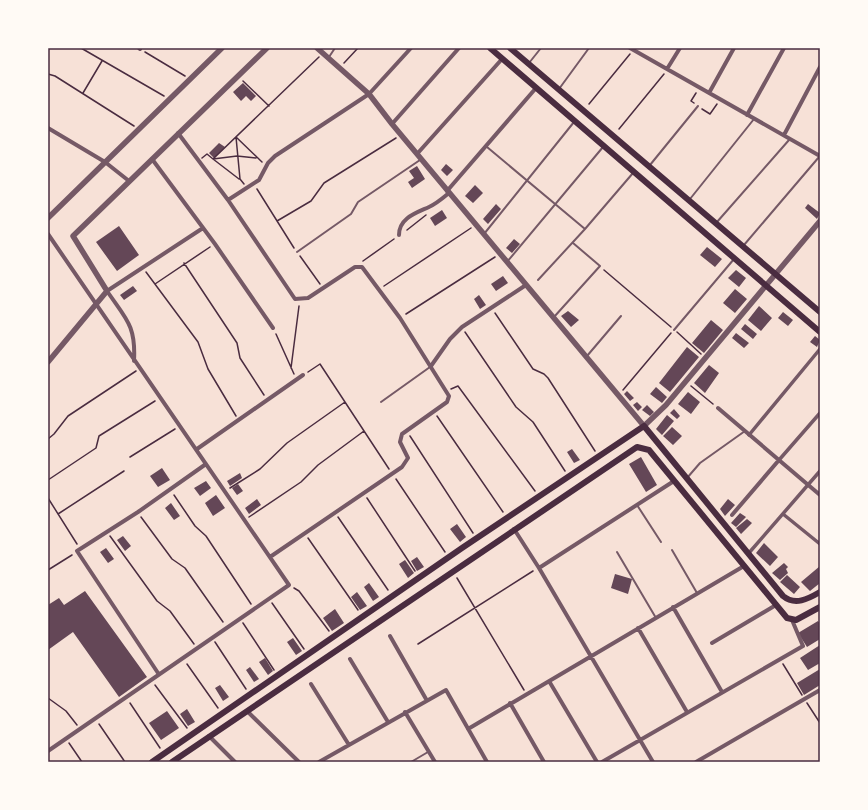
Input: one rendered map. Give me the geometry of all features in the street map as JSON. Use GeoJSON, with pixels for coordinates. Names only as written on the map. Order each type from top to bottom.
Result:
{"type":"FeatureCollection","features":[{"type":"Feature","properties":{"kind":"main road"},"geometry":{"type":"LineString","coordinates":[[490,48],[820,332]]}},
{"type":"Feature","properties":{"kind":"main road"},"geometry":{"type":"LineString","coordinates":[[510,48],[820,312]]}},
{"type":"Feature","properties":{"kind":"main road"},"geometry":{"type":"LineString","coordinates":[[152,762],[462,548],[644,426],[783,596],[794,601],[806,599],[820,592]]}},
{"type":"Feature","properties":{"kind":"main road"},"geometry":{"type":"LineString","coordinates":[[172,762],[514,529],[634,448],[640,446],[649,450],[787,618],[792,620],[799,619],[820,607]]}},
{"type":"Feature","properties":{"kind":"main road"},"geometry":{"type":"LineString","coordinates":[[185,740],[192,748]]}},
{"type":"Feature","properties":{"kind":"street"},"geometry":{"type":"LineString","coordinates":[[48,218],[222,48]]}},
{"type":"Feature","properties":{"kind":"street"},"geometry":{"type":"LineString","coordinates":[[134,362],[135,341],[132,330],[73,236],[267,48]]}},
{"type":"Feature","properties":{"kind":"street"},"geometry":{"type":"LineString","coordinates":[[317,48],[369,94],[448,192],[644,426],[661,412],[820,221]]}},
{"type":"Feature","properties":{"kind":"street"},"geometry":{"type":"LineString","coordinates":[[228,200],[254,184],[275,156],[369,94],[411,48]]}},
{"type":"Feature","properties":{"kind":"street"},"geometry":{"type":"LineString","coordinates":[[392,124],[459,48]]}},
{"type":"Feature","properties":{"kind":"street"},"geometry":{"type":"LineString","coordinates":[[668,69],[680,48]]}},
{"type":"Feature","properties":{"kind":"street"},"geometry":{"type":"LineString","coordinates":[[709,93],[734,48]]}},
{"type":"Feature","properties":{"kind":"street"},"geometry":{"type":"LineString","coordinates":[[747,115],[784,48]]}},
{"type":"Feature","properties":{"kind":"street"},"geometry":{"type":"LineString","coordinates":[[632,49],[820,156]]}},
{"type":"Feature","properties":{"kind":"street"},"geometry":{"type":"LineString","coordinates":[[417,154],[502,59]]}},
{"type":"Feature","properties":{"kind":"street"},"geometry":{"type":"LineString","coordinates":[[784,135],[820,67]]}},
{"type":"Feature","properties":{"kind":"street"},"geometry":{"type":"LineString","coordinates":[[399,235],[399,229],[408,217],[440,201],[536,88]]}},
{"type":"Feature","properties":{"kind":"street"},"geometry":{"type":"LineString","coordinates":[[48,128],[105,162],[129,181]]}},
{"type":"Feature","properties":{"kind":"street"},"geometry":{"type":"LineString","coordinates":[[178,133],[228,200],[295,299],[300,300],[308,298],[355,267],[362,267],[380,289],[400,318],[448,392],[449,399],[447,402],[402,434],[400,442],[408,458],[402,467],[270,557]]}},
{"type":"Feature","properties":{"kind":"street"},"geometry":{"type":"LineString","coordinates":[[152,159],[215,244],[273,328]]}},
{"type":"Feature","properties":{"kind":"street"},"geometry":{"type":"LineString","coordinates":[[48,362],[107,291],[203,228]]}},
{"type":"Feature","properties":{"kind":"street"},"geometry":{"type":"LineString","coordinates":[[48,234],[134,362],[197,449],[224,492],[289,585],[150,679],[48,751]]}},
{"type":"Feature","properties":{"kind":"street"},"geometry":{"type":"LineString","coordinates":[[431,366],[448,342],[462,327],[526,285]]}},
{"type":"Feature","properties":{"kind":"street"},"geometry":{"type":"LineString","coordinates":[[747,433],[820,350]]}},
{"type":"Feature","properties":{"kind":"street"},"geometry":{"type":"LineString","coordinates":[[197,449],[303,375]]}},
{"type":"Feature","properties":{"kind":"street"},"geometry":{"type":"LineString","coordinates":[[718,408],[820,495]]}},
{"type":"Feature","properties":{"kind":"street"},"geometry":{"type":"LineString","coordinates":[[732,515],[820,413]]}},
{"type":"Feature","properties":{"kind":"street"},"geometry":{"type":"LineString","coordinates":[[158,674],[79,550],[138,512],[206,464]]}},
{"type":"Feature","properties":{"kind":"street"},"geometry":{"type":"LineString","coordinates":[[748,554],[820,471]]}},
{"type":"Feature","properties":{"kind":"street"},"geometry":{"type":"LineString","coordinates":[[539,568],[674,481]]}},
{"type":"Feature","properties":{"kind":"street"},"geometry":{"type":"LineString","coordinates":[[783,514],[820,544]]}},
{"type":"Feature","properties":{"kind":"street"},"geometry":{"type":"LineString","coordinates":[[514,529],[539,568],[653,762]]}},
{"type":"Feature","properties":{"kind":"street"},"geometry":{"type":"LineString","coordinates":[[468,729],[744,566]]}},
{"type":"Feature","properties":{"kind":"street"},"geometry":{"type":"LineString","coordinates":[[712,643],[776,605]]}},
{"type":"Feature","properties":{"kind":"street"},"geometry":{"type":"LineString","coordinates":[[673,608],[722,692]]}},
{"type":"Feature","properties":{"kind":"street"},"geometry":{"type":"LineString","coordinates":[[602,762],[803,646],[792,620]]}},
{"type":"Feature","properties":{"kind":"street"},"geometry":{"type":"LineString","coordinates":[[638,628],[687,712]]}},
{"type":"Feature","properties":{"kind":"street"},"geometry":{"type":"LineString","coordinates":[[390,636],[426,699]]}},
{"type":"Feature","properties":{"kind":"street"},"geometry":{"type":"LineString","coordinates":[[350,659],[388,722]]}},
{"type":"Feature","properties":{"kind":"street"},"geometry":{"type":"LineString","coordinates":[[549,680],[597,762]]}},
{"type":"Feature","properties":{"kind":"street"},"geometry":{"type":"LineString","coordinates":[[311,684],[349,745]]}},
{"type":"Feature","properties":{"kind":"street"},"geometry":{"type":"LineString","coordinates":[[319,762],[443,690],[448,691],[487,762]]}},
{"type":"Feature","properties":{"kind":"street"},"geometry":{"type":"LineString","coordinates":[[696,762],[820,690]]}},
{"type":"Feature","properties":{"kind":"street"},"geometry":{"type":"LineString","coordinates":[[510,704],[544,762]]}},
{"type":"Feature","properties":{"kind":"street"},"geometry":{"type":"LineString","coordinates":[[247,711],[300,762]]}},
{"type":"Feature","properties":{"kind":"street"},"geometry":{"type":"LineString","coordinates":[[405,712],[435,762]]}},
{"type":"Feature","properties":{"kind":"street"},"geometry":{"type":"LineString","coordinates":[[209,736],[235,762]]}},
{"type":"Feature","properties":{"kind":"lane"},"geometry":{"type":"LineString","coordinates":[[328,58],[335,48]]}},
{"type":"Feature","properties":{"kind":"lane"},"geometry":{"type":"LineString","coordinates":[[528,63],[541,48]]}},
{"type":"Feature","properties":{"kind":"lane"},"geometry":{"type":"LineString","coordinates":[[558,89],[588,48]]}},
{"type":"Feature","properties":{"kind":"lane"},"geometry":{"type":"LineString","coordinates":[[649,166],[698,106]]}},
{"type":"Feature","properties":{"kind":"lane"},"geometry":{"type":"LineString","coordinates":[[689,200],[754,119]]}},
{"type":"Feature","properties":{"kind":"lane"},"geometry":{"type":"LineString","coordinates":[[484,234],[575,122]]}},
{"type":"Feature","properties":{"kind":"lane"},"geometry":{"type":"LineString","coordinates":[[716,223],[790,139]]}},
{"type":"Feature","properties":{"kind":"lane"},"geometry":{"type":"LineString","coordinates":[[487,146],[526,181],[585,229]]}},
{"type":"Feature","properties":{"kind":"lane"},"geometry":{"type":"LineString","coordinates":[[507,262],[604,146]]}},
{"type":"Feature","properties":{"kind":"lane"},"geometry":{"type":"LineString","coordinates":[[743,246],[820,156]]}},
{"type":"Feature","properties":{"kind":"lane"},"geometry":{"type":"LineString","coordinates":[[297,252],[351,214],[358,202],[421,159]]}},
{"type":"Feature","properties":{"kind":"lane"},"geometry":{"type":"LineString","coordinates":[[538,280],[573,243],[634,172]]}},
{"type":"Feature","properties":{"kind":"lane"},"geometry":{"type":"LineString","coordinates":[[553,318],[600,266],[573,243]]}},
{"type":"Feature","properties":{"kind":"lane"},"geometry":{"type":"LineString","coordinates":[[674,330],[734,258]]}},
{"type":"Feature","properties":{"kind":"lane"},"geometry":{"type":"LineString","coordinates":[[586,357],[621,316]]}},
{"type":"Feature","properties":{"kind":"lane"},"geometry":{"type":"LineString","coordinates":[[381,402],[424,373],[431,366]]}},
{"type":"Feature","properties":{"kind":"lane"},"geometry":{"type":"LineString","coordinates":[[686,478],[700,463],[747,433]]}},
{"type":"Feature","properties":{"kind":"lane"},"geometry":{"type":"LineString","coordinates":[[637,505],[660,542]]}},
{"type":"Feature","properties":{"kind":"lane"},"geometry":{"type":"LineString","coordinates":[[672,550],[697,593]]}},
{"type":"Feature","properties":{"kind":"lane"},"geometry":{"type":"LineString","coordinates":[[617,552],[656,618]]}},
{"type":"Feature","properties":{"kind":"lane"},"geometry":{"type":"LineString","coordinates":[[410,762],[428,752]]}},
{"type":"Feature","properties":{"kind":"path"},"geometry":{"type":"LineString","coordinates":[[81,48],[169,99]]}},
{"type":"Feature","properties":{"kind":"path"},"geometry":{"type":"LineString","coordinates":[[140,48],[190,79]]}},
{"type":"Feature","properties":{"kind":"path"},"geometry":{"type":"LineString","coordinates":[[340,68],[358,48]]}},
{"type":"Feature","properties":{"kind":"path"},"geometry":{"type":"LineString","coordinates":[[589,104],[632,49]]}},
{"type":"Feature","properties":{"kind":"path"},"geometry":{"type":"LineString","coordinates":[[213,159],[323,53]]}},
{"type":"Feature","properties":{"kind":"path"},"geometry":{"type":"LineString","coordinates":[[83,94],[102,61]]}},
{"type":"Feature","properties":{"kind":"path"},"geometry":{"type":"LineString","coordinates":[[619,128],[668,69]]}},
{"type":"Feature","properties":{"kind":"path"},"geometry":{"type":"LineString","coordinates":[[48,74],[55,76],[139,129]]}},
{"type":"Feature","properties":{"kind":"path"},"geometry":{"type":"LineString","coordinates":[[238,76],[269,106]]}},
{"type":"Feature","properties":{"kind":"path"},"geometry":{"type":"LineString","coordinates":[[700,88],[691,101],[710,114],[720,99]]}},
{"type":"Feature","properties":{"kind":"path"},"geometry":{"type":"LineString","coordinates":[[277,221],[311,201],[324,183],[401,135]]}},
{"type":"Feature","properties":{"kind":"path"},"geometry":{"type":"LineString","coordinates":[[236,138],[240,179]]}},
{"type":"Feature","properties":{"kind":"path"},"geometry":{"type":"LineString","coordinates":[[236,138],[266,166]]}},
{"type":"Feature","properties":{"kind":"path"},"geometry":{"type":"LineString","coordinates":[[199,160],[207,154],[240,179],[248,188]]}},
{"type":"Feature","properties":{"kind":"path"},"geometry":{"type":"LineString","coordinates":[[213,159],[237,156],[256,158]]}},
{"type":"Feature","properties":{"kind":"path"},"geometry":{"type":"LineString","coordinates":[[254,184],[297,252],[323,288]]}},
{"type":"Feature","properties":{"kind":"path"},"geometry":{"type":"LineString","coordinates":[[380,289],[476,224]]}},
{"type":"Feature","properties":{"kind":"path"},"geometry":{"type":"LineString","coordinates":[[155,284],[184,263],[215,244]]}},
{"type":"Feature","properties":{"kind":"path"},"geometry":{"type":"LineString","coordinates":[[400,318],[500,254]]}},
{"type":"Feature","properties":{"kind":"path"},"geometry":{"type":"LineString","coordinates":[[184,263],[238,343],[240,358],[267,400]]}},
{"type":"Feature","properties":{"kind":"path"},"geometry":{"type":"LineString","coordinates":[[600,266],[706,358]]}},
{"type":"Feature","properties":{"kind":"path"},"geometry":{"type":"LineString","coordinates":[[143,268],[198,342],[208,368],[238,420]]}},
{"type":"Feature","properties":{"kind":"path"},"geometry":{"type":"LineString","coordinates":[[291,368],[300,300]]}},
{"type":"Feature","properties":{"kind":"path"},"geometry":{"type":"LineString","coordinates":[[491,307],[533,369],[548,378],[596,453]]}},
{"type":"Feature","properties":{"kind":"path"},"geometry":{"type":"LineString","coordinates":[[462,327],[516,407],[534,422],[566,473]]}},
{"type":"Feature","properties":{"kind":"path"},"geometry":{"type":"LineString","coordinates":[[273,328],[291,368],[298,379]]}},
{"type":"Feature","properties":{"kind":"path"},"geometry":{"type":"LineString","coordinates":[[618,396],[674,330]]}},
{"type":"Feature","properties":{"kind":"path"},"geometry":{"type":"LineString","coordinates":[[303,375],[320,364],[446,554]]}},
{"type":"Feature","properties":{"kind":"path"},"geometry":{"type":"LineString","coordinates":[[48,439],[54,434],[68,416],[139,368]]}},
{"type":"Feature","properties":{"kind":"path"},"geometry":{"type":"LineString","coordinates":[[686,382],[718,408]]}},
{"type":"Feature","properties":{"kind":"path"},"geometry":{"type":"LineString","coordinates":[[448,392],[454,386],[458,386],[537,494]]}},
{"type":"Feature","properties":{"kind":"path"},"geometry":{"type":"LineString","coordinates":[[48,480],[96,448],[99,436],[160,398]]}},
{"type":"Feature","properties":{"kind":"path"},"geometry":{"type":"LineString","coordinates":[[224,492],[260,469],[287,443],[345,402]]}},
{"type":"Feature","properties":{"kind":"path"},"geometry":{"type":"LineString","coordinates":[[434,411],[505,515]]}},
{"type":"Feature","properties":{"kind":"path"},"geometry":{"type":"LineString","coordinates":[[130,457],[180,426]]}},
{"type":"Feature","properties":{"kind":"path"},"geometry":{"type":"LineString","coordinates":[[243,520],[301,482],[318,465],[364,431]]}},
{"type":"Feature","properties":{"kind":"path"},"geometry":{"type":"LineString","coordinates":[[406,431],[474,535]]}},
{"type":"Feature","properties":{"kind":"path"},"geometry":{"type":"LineString","coordinates":[[58,514],[124,471]]}},
{"type":"Feature","properties":{"kind":"path"},"geometry":{"type":"LineString","coordinates":[[170,490],[195,526],[206,536],[254,609]]}},
{"type":"Feature","properties":{"kind":"path"},"geometry":{"type":"LineString","coordinates":[[364,493],[417,574]]}},
{"type":"Feature","properties":{"kind":"path"},"geometry":{"type":"LineString","coordinates":[[48,498],[79,550],[49,570],[48,567]]}},
{"type":"Feature","properties":{"kind":"path"},"geometry":{"type":"LineString","coordinates":[[138,512],[172,559],[185,568],[226,627]]}},
{"type":"Feature","properties":{"kind":"path"},"geometry":{"type":"LineString","coordinates":[[335,512],[390,592]]}},
{"type":"Feature","properties":{"kind":"path"},"geometry":{"type":"LineString","coordinates":[[108,532],[157,601],[170,611],[197,647]]}},
{"type":"Feature","properties":{"kind":"path"},"geometry":{"type":"LineString","coordinates":[[305,533],[360,613]]}},
{"type":"Feature","properties":{"kind":"path"},"geometry":{"type":"LineString","coordinates":[[418,644],[539,568]]}},
{"type":"Feature","properties":{"kind":"path"},"geometry":{"type":"LineString","coordinates":[[455,575],[526,694]]}},
{"type":"Feature","properties":{"kind":"path"},"geometry":{"type":"LineString","coordinates":[[289,585],[299,591],[331,633]]}},
{"type":"Feature","properties":{"kind":"path"},"geometry":{"type":"LineString","coordinates":[[269,598],[305,651]]}},
{"type":"Feature","properties":{"kind":"path"},"geometry":{"type":"LineString","coordinates":[[240,618],[276,672]]}},
{"type":"Feature","properties":{"kind":"path"},"geometry":{"type":"LineString","coordinates":[[212,637],[247,690]]}},
{"type":"Feature","properties":{"kind":"path"},"geometry":{"type":"LineString","coordinates":[[182,657],[218,709]]}},
{"type":"Feature","properties":{"kind":"path"},"geometry":{"type":"LineString","coordinates":[[780,659],[820,724]]}},
{"type":"Feature","properties":{"kind":"path"},"geometry":{"type":"LineString","coordinates":[[150,679],[188,730]]}},
{"type":"Feature","properties":{"kind":"path"},"geometry":{"type":"LineString","coordinates":[[125,697],[160,749]]}},
{"type":"Feature","properties":{"kind":"path"},"geometry":{"type":"LineString","coordinates":[[49,699],[66,711],[80,728]]}},
{"type":"Feature","properties":{"kind":"path"},"geometry":{"type":"LineString","coordinates":[[95,718],[125,762]]}},
{"type":"Feature","properties":{"kind":"path"},"geometry":{"type":"LineString","coordinates":[[66,738],[82,762]]}},
{"type":"Feature","properties":{"kind":"building"},"geometry":{"type":"Polygon","coordinates":[[[243,83],[256,96],[251,101],[246,96],[241,101],[233,92],[243,83]]]}},
{"type":"Feature","properties":{"kind":"building"},"geometry":{"type":"Polygon","coordinates":[[[219,143],[225,147],[214,158],[209,153],[219,143]]]}},
{"type":"Feature","properties":{"kind":"building"},"geometry":{"type":"Polygon","coordinates":[[[446,164],[453,170],[447,176],[441,170],[446,164]]]}},
{"type":"Feature","properties":{"kind":"building"},"geometry":{"type":"Polygon","coordinates":[[[417,166],[425,179],[412,188],[408,182],[414,178],[409,171],[417,166]]]}},
{"type":"Feature","properties":{"kind":"building"},"geometry":{"type":"Polygon","coordinates":[[[475,185],[483,193],[473,203],[465,196],[475,185]]]}},
{"type":"Feature","properties":{"kind":"building"},"geometry":{"type":"Polygon","coordinates":[[[496,204],[501,209],[488,224],[483,219],[496,204]]]}},
{"type":"Feature","properties":{"kind":"building"},"geometry":{"type":"Polygon","coordinates":[[[808,204],[820,213],[817,219],[805,208],[808,204]]]}},
{"type":"Feature","properties":{"kind":"building"},"geometry":{"type":"Polygon","coordinates":[[[442,210],[447,218],[435,226],[430,218],[442,210]]]}},
{"type":"Feature","properties":{"kind":"building"},"geometry":{"type":"Polygon","coordinates":[[[119,226],[139,255],[117,271],[96,242],[119,226]]]}},
{"type":"Feature","properties":{"kind":"building"},"geometry":{"type":"Polygon","coordinates":[[[514,239],[520,244],[512,253],[506,248],[514,239]]]}},
{"type":"Feature","properties":{"kind":"building"},"geometry":{"type":"Polygon","coordinates":[[[707,247],[722,259],[715,267],[700,255],[707,247]]]}},
{"type":"Feature","properties":{"kind":"building"},"geometry":{"type":"Polygon","coordinates":[[[736,270],[746,278],[739,287],[728,278],[736,270]]]}},
{"type":"Feature","properties":{"kind":"building"},"geometry":{"type":"Polygon","coordinates":[[[503,276],[508,283],[496,291],[491,284],[503,276]]]}},
{"type":"Feature","properties":{"kind":"building"},"geometry":{"type":"Polygon","coordinates":[[[133,286],[137,291],[124,300],[120,295],[133,286]]]}},
{"type":"Feature","properties":{"kind":"building"},"geometry":{"type":"Polygon","coordinates":[[[735,289],[747,299],[735,313],[723,303],[735,289]]]}},
{"type":"Feature","properties":{"kind":"building"},"geometry":{"type":"Polygon","coordinates":[[[479,295],[486,305],[480,309],[474,299],[479,295]]]}},
{"type":"Feature","properties":{"kind":"building"},"geometry":{"type":"Polygon","coordinates":[[[759,306],[772,318],[761,331],[748,320],[759,306]]]}},
{"type":"Feature","properties":{"kind":"building"},"geometry":{"type":"Polygon","coordinates":[[[568,311],[579,320],[571,327],[561,316],[568,311]]]}},
{"type":"Feature","properties":{"kind":"building"},"geometry":{"type":"Polygon","coordinates":[[[783,312],[793,320],[788,326],[778,318],[783,312]]]}},
{"type":"Feature","properties":{"kind":"building"},"geometry":{"type":"Polygon","coordinates":[[[711,320],[723,330],[704,353],[692,343],[711,320]]]}},
{"type":"Feature","properties":{"kind":"building"},"geometry":{"type":"Polygon","coordinates":[[[745,324],[757,334],[753,339],[741,329],[745,324]]]}},
{"type":"Feature","properties":{"kind":"building"},"geometry":{"type":"Polygon","coordinates":[[[736,333],[749,343],[744,348],[732,338],[736,333]]]}},
{"type":"Feature","properties":{"kind":"building"},"geometry":{"type":"Polygon","coordinates":[[[815,336],[820,340],[817,347],[810,342],[815,336]]]}},
{"type":"Feature","properties":{"kind":"building"},"geometry":{"type":"Polygon","coordinates":[[[687,347],[699,357],[670,392],[659,383],[687,347]]]}},
{"type":"Feature","properties":{"kind":"building"},"geometry":{"type":"Polygon","coordinates":[[[709,365],[719,373],[705,393],[694,383],[709,365]]]}},
{"type":"Feature","properties":{"kind":"building"},"geometry":{"type":"Polygon","coordinates":[[[656,387],[667,397],[662,403],[650,394],[656,387]]]}},
{"type":"Feature","properties":{"kind":"building"},"geometry":{"type":"Polygon","coordinates":[[[627,391],[634,398],[630,401],[624,394],[627,391]]]}},
{"type":"Feature","properties":{"kind":"building"},"geometry":{"type":"Polygon","coordinates":[[[688,392],[700,402],[691,414],[678,404],[688,392]]]}},
{"type":"Feature","properties":{"kind":"building"},"geometry":{"type":"Polygon","coordinates":[[[637,402],[642,407],[638,411],[633,405],[637,402]]]}},
{"type":"Feature","properties":{"kind":"building"},"geometry":{"type":"Polygon","coordinates":[[[647,405],[654,412],[650,416],[642,410],[647,405]]]}},
{"type":"Feature","properties":{"kind":"building"},"geometry":{"type":"Polygon","coordinates":[[[674,409],[680,416],[677,419],[670,413],[674,409]]]}},
{"type":"Feature","properties":{"kind":"building"},"geometry":{"type":"Polygon","coordinates":[[[667,415],[674,421],[662,435],[656,429],[667,415]]]}},
{"type":"Feature","properties":{"kind":"building"},"geometry":{"type":"Polygon","coordinates":[[[672,427],[682,436],[673,445],[663,436],[672,427]]]}},
{"type":"Feature","properties":{"kind":"building"},"geometry":{"type":"Polygon","coordinates":[[[572,449],[580,460],[574,463],[567,452],[572,449]]]}},
{"type":"Feature","properties":{"kind":"building"},"geometry":{"type":"Polygon","coordinates":[[[641,457],[657,485],[646,492],[629,464],[641,457]]]}},
{"type":"Feature","properties":{"kind":"building"},"geometry":{"type":"Polygon","coordinates":[[[162,468],[170,480],[158,487],[150,476],[162,468]]]}},
{"type":"Feature","properties":{"kind":"building"},"geometry":{"type":"Polygon","coordinates":[[[240,473],[242,478],[230,486],[227,481],[240,473]]]}},
{"type":"Feature","properties":{"kind":"building"},"geometry":{"type":"Polygon","coordinates":[[[206,481],[211,488],[200,496],[194,488],[206,481]]]}},
{"type":"Feature","properties":{"kind":"building"},"geometry":{"type":"Polygon","coordinates":[[[238,484],[243,491],[237,495],[232,488],[238,484]]]}},
{"type":"Feature","properties":{"kind":"building"},"geometry":{"type":"Polygon","coordinates":[[[216,495],[225,508],[213,516],[205,503],[216,495]]]}},
{"type":"Feature","properties":{"kind":"building"},"geometry":{"type":"Polygon","coordinates":[[[257,499],[261,505],[249,514],[245,508],[257,499]]]}},
{"type":"Feature","properties":{"kind":"building"},"geometry":{"type":"Polygon","coordinates":[[[728,499],[735,505],[725,516],[720,509],[728,499]]]}},
{"type":"Feature","properties":{"kind":"building"},"geometry":{"type":"Polygon","coordinates":[[[171,503],[180,516],[174,520],[165,508],[171,503]]]}},
{"type":"Feature","properties":{"kind":"building"},"geometry":{"type":"Polygon","coordinates":[[[740,513],[746,517],[736,527],[731,523],[740,513]]]}},
{"type":"Feature","properties":{"kind":"building"},"geometry":{"type":"Polygon","coordinates":[[[747,519],[752,523],[741,534],[736,528],[747,519]]]}},
{"type":"Feature","properties":{"kind":"building"},"geometry":{"type":"Polygon","coordinates":[[[457,524],[466,537],[460,542],[450,529],[457,524]]]}},
{"type":"Feature","properties":{"kind":"building"},"geometry":{"type":"Polygon","coordinates":[[[123,536],[131,546],[125,551],[117,540],[123,536]]]}},
{"type":"Feature","properties":{"kind":"building"},"geometry":{"type":"Polygon","coordinates":[[[764,543],[778,557],[770,566],[756,553],[764,543]]]}},
{"type":"Feature","properties":{"kind":"building"},"geometry":{"type":"Polygon","coordinates":[[[106,548],[114,559],[108,563],[100,552],[106,548]]]}},
{"type":"Feature","properties":{"kind":"building"},"geometry":{"type":"Polygon","coordinates":[[[417,557],[424,567],[417,571],[411,561],[417,557]]]}},
{"type":"Feature","properties":{"kind":"building"},"geometry":{"type":"Polygon","coordinates":[[[405,560],[414,573],[408,578],[399,564],[405,560]]]}},
{"type":"Feature","properties":{"kind":"building"},"geometry":{"type":"Polygon","coordinates":[[[784,563],[788,567],[786,569],[788,573],[780,580],[772,573],[784,563]]]}},
{"type":"Feature","properties":{"kind":"building"},"geometry":{"type":"Polygon","coordinates":[[[820,566],[820,583],[810,591],[801,582],[820,566]]]}},
{"type":"Feature","properties":{"kind":"building"},"geometry":{"type":"Polygon","coordinates":[[[615,574],[632,579],[628,594],[611,588],[615,574]]]}},
{"type":"Feature","properties":{"kind":"building"},"geometry":{"type":"Polygon","coordinates":[[[787,575],[800,587],[794,594],[780,582],[787,575]]]}},
{"type":"Feature","properties":{"kind":"building"},"geometry":{"type":"Polygon","coordinates":[[[369,583],[379,597],[373,601],[364,587],[369,583]]]}},
{"type":"Feature","properties":{"kind":"building"},"geometry":{"type":"Polygon","coordinates":[[[85,591],[147,677],[119,697],[73,632],[48,650],[48,605],[59,598],[64,605],[85,591]]]}},
{"type":"Feature","properties":{"kind":"building"},"geometry":{"type":"Polygon","coordinates":[[[357,592],[367,606],[360,610],[351,597],[357,592]]]}},
{"type":"Feature","properties":{"kind":"building"},"geometry":{"type":"Polygon","coordinates":[[[335,609],[344,623],[332,631],[323,618],[335,609]]]}},
{"type":"Feature","properties":{"kind":"building"},"geometry":{"type":"Polygon","coordinates":[[[818,621],[820,624],[820,639],[807,647],[798,633],[818,621]]]}},
{"type":"Feature","properties":{"kind":"building"},"geometry":{"type":"Polygon","coordinates":[[[293,638],[302,651],[296,655],[287,642],[293,638]]]}},
{"type":"Feature","properties":{"kind":"building"},"geometry":{"type":"Polygon","coordinates":[[[820,645],[820,663],[808,670],[800,658],[820,645]]]}},
{"type":"Feature","properties":{"kind":"building"},"geometry":{"type":"Polygon","coordinates":[[[265,658],[273,671],[268,675],[259,662],[265,658]]]}},
{"type":"Feature","properties":{"kind":"building"},"geometry":{"type":"Polygon","coordinates":[[[250,667],[259,679],[254,682],[246,670],[250,667]]]}},
{"type":"Feature","properties":{"kind":"building"},"geometry":{"type":"Polygon","coordinates":[[[820,669],[820,685],[804,695],[797,683],[820,669]]]}},
{"type":"Feature","properties":{"kind":"building"},"geometry":{"type":"Polygon","coordinates":[[[220,685],[229,697],[223,701],[215,688],[220,685]]]}},
{"type":"Feature","properties":{"kind":"building"},"geometry":{"type":"Polygon","coordinates":[[[187,709],[195,722],[188,726],[180,714],[187,709]]]}},
{"type":"Feature","properties":{"kind":"building"},"geometry":{"type":"Polygon","coordinates":[[[167,711],[179,728],[161,740],[149,723],[167,711]]]}}]}
